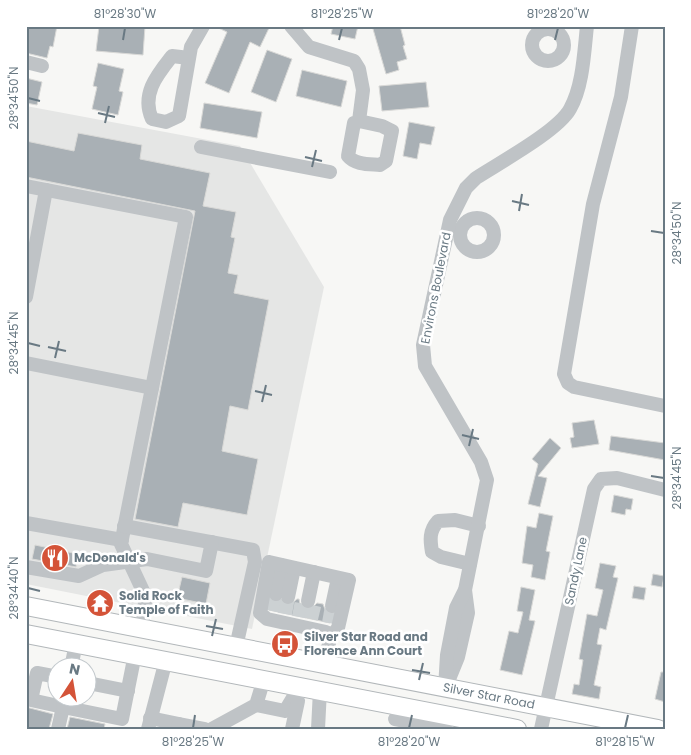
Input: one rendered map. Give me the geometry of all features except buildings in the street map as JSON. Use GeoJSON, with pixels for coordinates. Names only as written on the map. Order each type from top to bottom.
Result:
{"type":"FeatureCollection","features":[{"type":"Feature","properties":{"kind":"main road","name":"Silver Star Road"},"geometry":{"type":"LineString","coordinates":[[26,606],[658,729]]}},
{"type":"Feature","properties":{"kind":"main road"},"geometry":{"type":"LineString","coordinates":[[26,634],[264,679],[297,691],[320,690],[396,718],[449,716],[517,729]]}},
{"type":"Feature","properties":{"kind":"main road"},"geometry":{"type":"LineString","coordinates":[[135,654],[156,643],[217,655],[236,647]]}},
{"type":"Feature","properties":{"kind":"street"},"geometry":{"type":"LineString","coordinates":[[189,58],[172,56],[156,76],[149,91],[148,109],[152,120],[166,122],[180,116],[191,47],[203,26]]}},
{"type":"Feature","properties":{"kind":"street"},"geometry":{"type":"LineString","coordinates":[[291,26],[309,46],[354,61],[359,69],[363,90],[359,121]]}},
{"type":"Feature","properties":{"kind":"street","name":"Environs Boulevard"},"geometry":{"type":"LineString","coordinates":[[445,688],[458,657],[468,613],[465,590],[487,480],[481,462],[426,366],[423,345],[453,232],[450,220],[466,188],[476,178],[559,123],[570,110],[576,92],[588,26]]}},
{"type":"Feature","properties":{"kind":"street"},"geometry":{"type":"LineString","coordinates":[[632,26],[621,97],[593,204],[564,374],[568,383],[574,387],[665,406]]}},
{"type":"Feature","properties":{"kind":"street"},"geometry":{"type":"LineString","coordinates":[[563,48],[584,52]]}},
{"type":"Feature","properties":{"kind":"street"},"geometry":{"type":"LineString","coordinates":[[26,62],[42,66]]}},
{"type":"Feature","properties":{"kind":"street"},"geometry":{"type":"LineString","coordinates":[[201,147],[330,172]]}},
{"type":"Feature","properties":{"kind":"street"},"geometry":{"type":"LineString","coordinates":[[26,186],[186,217],[122,540],[122,548],[145,598],[142,628]]}},
{"type":"Feature","properties":{"kind":"street"},"geometry":{"type":"LineString","coordinates":[[26,297],[46,190]]}},
{"type":"Feature","properties":{"kind":"street"},"geometry":{"type":"LineString","coordinates":[[26,363],[152,388]]}},
{"type":"Feature","properties":{"kind":"street","name":"Sandy Lane"},"geometry":{"type":"LineString","coordinates":[[541,729],[594,489],[601,479],[618,478],[665,490]]}},
{"type":"Feature","properties":{"kind":"street"},"geometry":{"type":"LineString","coordinates":[[470,564],[441,557],[432,552],[430,537],[433,526],[438,521],[455,520],[478,526]]}},
{"type":"Feature","properties":{"kind":"street"},"geometry":{"type":"LineString","coordinates":[[26,523],[122,540]]}},
{"type":"Feature","properties":{"kind":"street"},"geometry":{"type":"LineString","coordinates":[[124,526],[252,550],[255,562],[236,647]]}},
{"type":"Feature","properties":{"kind":"street"},"geometry":{"type":"LineString","coordinates":[[26,567],[79,576],[102,565],[147,558],[206,571],[212,542]]}},
{"type":"Feature","properties":{"kind":"street"},"geometry":{"type":"LineString","coordinates":[[270,562],[338,578],[349,580],[338,628],[329,631],[291,619],[260,613],[270,562]]}},
{"type":"Feature","properties":{"kind":"street"},"geometry":{"type":"LineString","coordinates":[[295,598],[301,569]]}},
{"type":"Feature","properties":{"kind":"street"},"geometry":{"type":"LineString","coordinates":[[295,598],[301,569]]}},
{"type":"Feature","properties":{"kind":"street"},"geometry":{"type":"LineString","coordinates":[[295,598],[301,569]]}},
{"type":"Feature","properties":{"kind":"street"},"geometry":{"type":"LineString","coordinates":[[332,606],[338,578]]}},
{"type":"Feature","properties":{"kind":"street"},"geometry":{"type":"LineString","coordinates":[[325,664],[329,631]]}},
{"type":"Feature","properties":{"kind":"street"},"geometry":{"type":"LineString","coordinates":[[73,658],[76,643]]}},
{"type":"Feature","properties":{"kind":"street"},"geometry":{"type":"LineString","coordinates":[[78,708],[113,723],[122,719],[135,654]]}},
{"type":"Feature","properties":{"kind":"street"},"geometry":{"type":"LineString","coordinates":[[166,660],[149,724],[205,729]]}},
{"type":"Feature","properties":{"kind":"street"},"geometry":{"type":"LineString","coordinates":[[48,675],[37,673],[31,700],[48,701]]}},
{"type":"Feature","properties":{"kind":"street"},"geometry":{"type":"LineString","coordinates":[[256,705],[264,679]]}},
{"type":"Feature","properties":{"kind":"street"},"geometry":{"type":"LineString","coordinates":[[98,685],[128,691]]}},
{"type":"Feature","properties":{"kind":"street"},"geometry":{"type":"LineString","coordinates":[[318,729],[320,690]]}},
{"type":"Feature","properties":{"kind":"street"},"geometry":{"type":"LineString","coordinates":[[212,729],[256,705],[285,711],[297,691]]}},
{"type":"Feature","properties":{"kind":"street"},"geometry":{"type":"LineString","coordinates":[[292,729],[298,701],[297,691]]}},
{"type":"Feature","properties":{"kind":"street"},"geometry":{"type":"LineString","coordinates":[[58,729],[63,708]]}},
{"type":"Feature","properties":{"kind":"shaded area"},"geometry":{"type":"Polygon","coordinates":[[[26,106],[240,146],[324,287],[252,629],[26,584],[26,106]]]}},
{"type":"Feature","properties":{"kind":"tunnel"},"geometry":{"type":"LineString","coordinates":[[272,611],[276,594]]}},
{"type":"Feature","properties":{"kind":"tunnel"},"geometry":{"type":"LineString","coordinates":[[285,614],[288,597]]}},
{"type":"Feature","properties":{"kind":"tunnel"},"geometry":{"type":"LineString","coordinates":[[299,617],[302,600]]}},
{"type":"Feature","properties":{"kind":"tunnel"},"geometry":{"type":"LineString","coordinates":[[311,619],[315,602]]}},
{"type":"Feature","properties":{"kind":"tunnel"},"geometry":{"type":"LineString","coordinates":[[329,623],[332,606]]}},
{"type":"Feature","properties":{"kind":"place","name":"McDonald's"},"geometry":{"type":"Point","coordinates":[55,558]}},
{"type":"Feature","properties":{"kind":"place","name":"Solid Rock Temple of Faith"},"geometry":{"type":"Point","coordinates":[100,603]}},
{"type":"Feature","properties":{"kind":"place","name":"Silver Star Road and Florence Ann Court"},"geometry":{"type":"Point","coordinates":[285,644]}}]}
